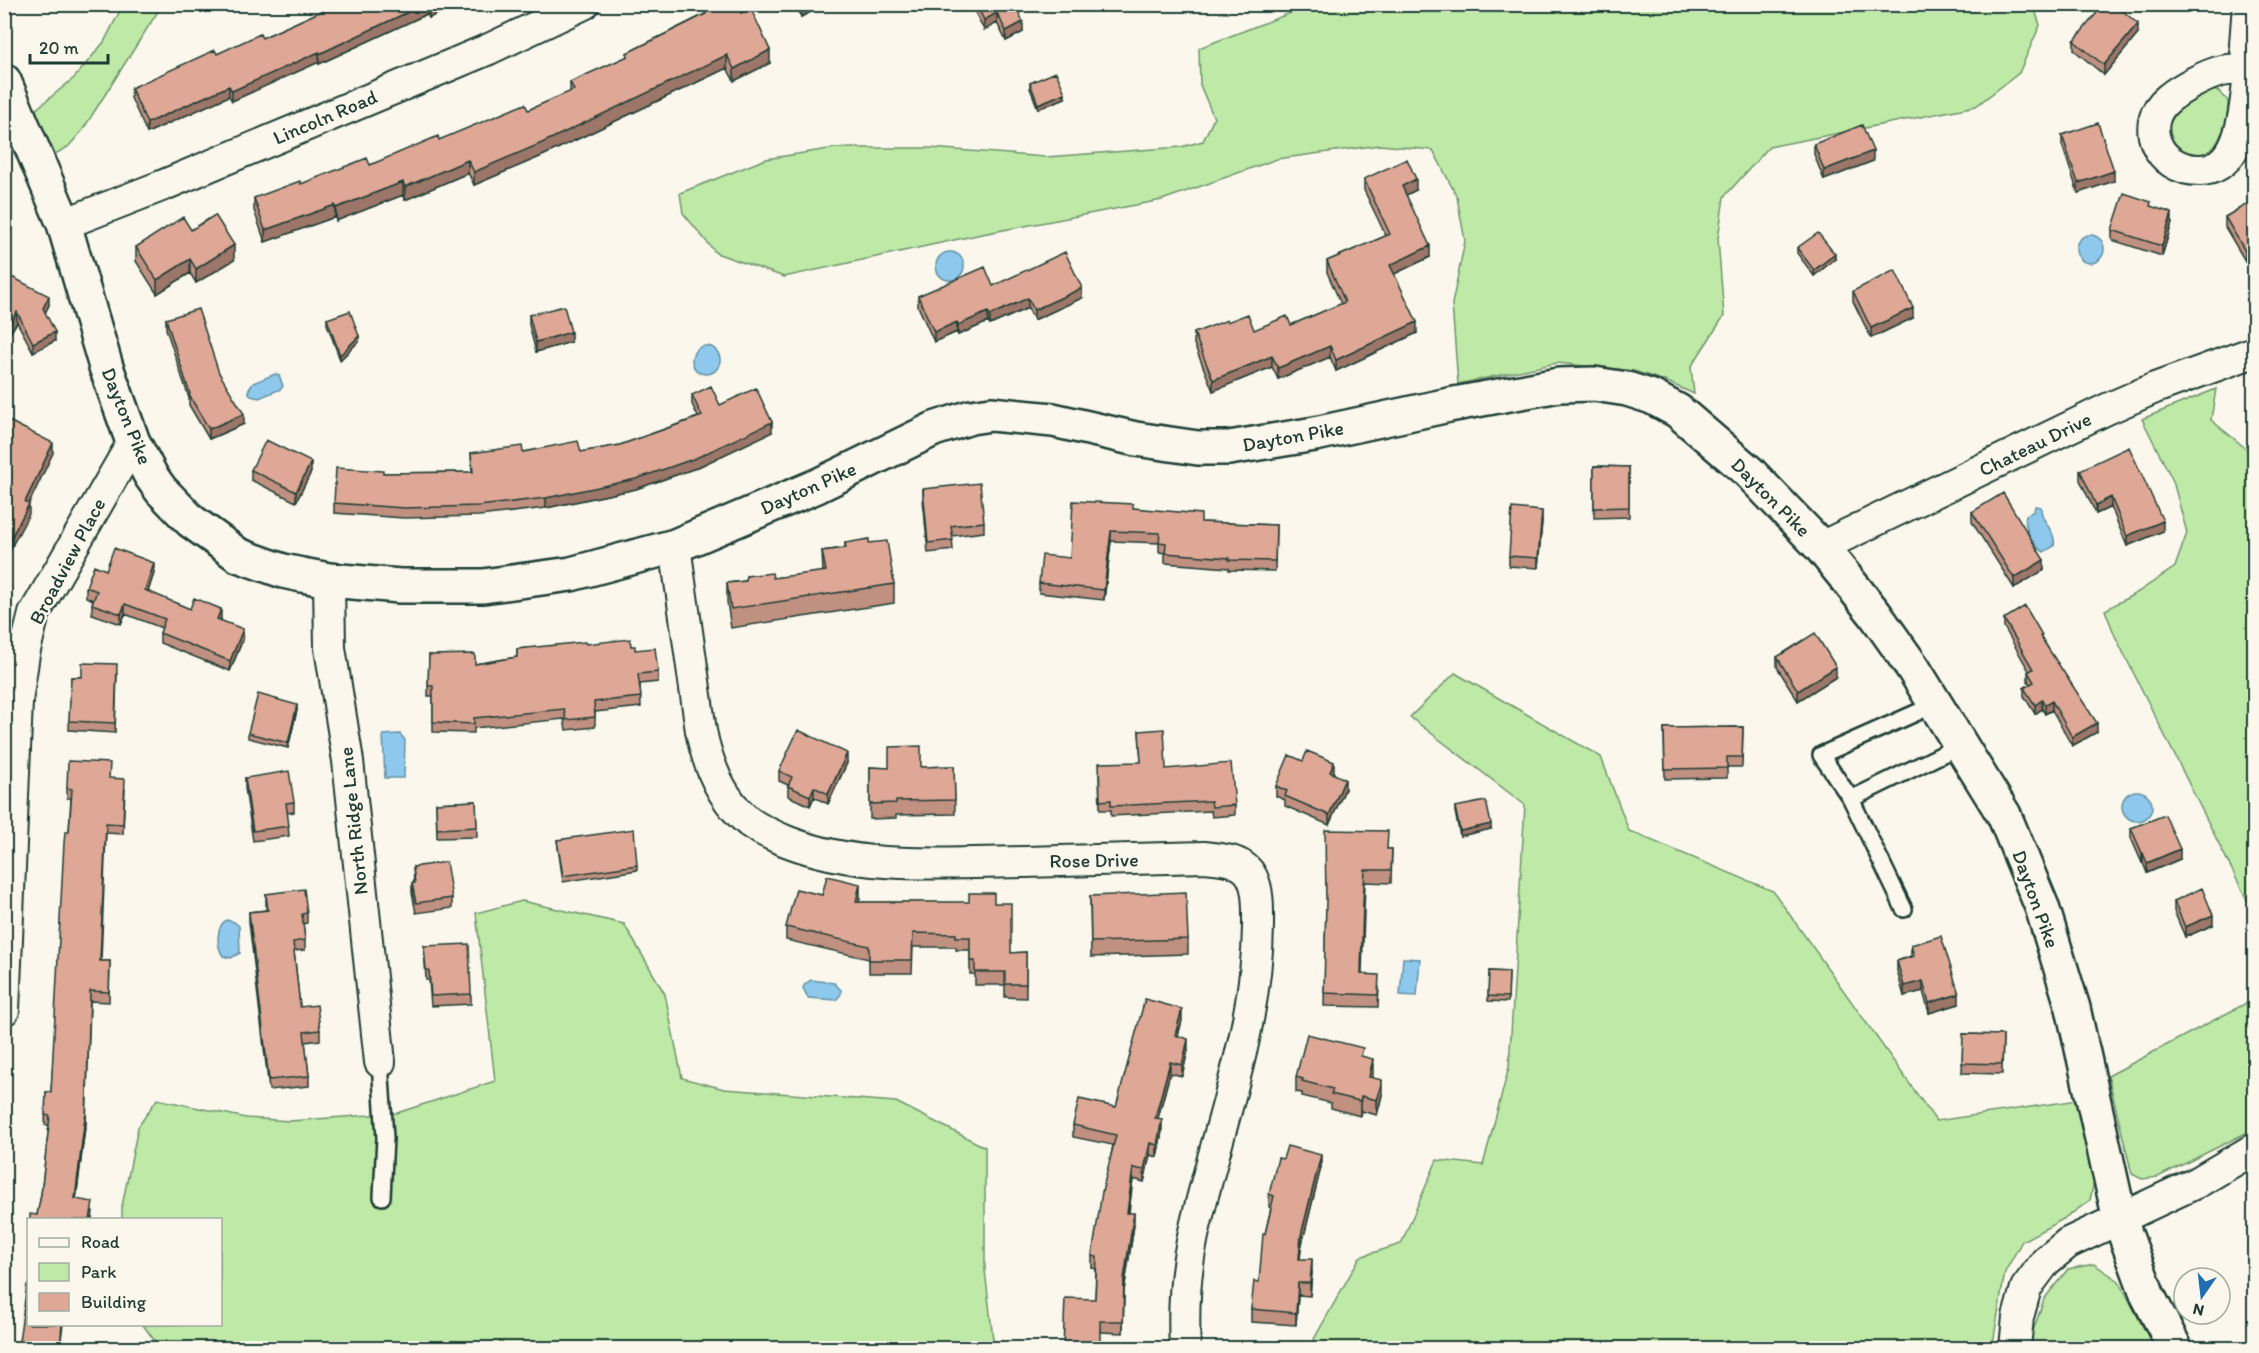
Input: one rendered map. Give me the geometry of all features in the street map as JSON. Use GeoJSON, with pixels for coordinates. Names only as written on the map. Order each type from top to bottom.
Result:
{"type":"FeatureCollection","features":[{"type":"Feature","properties":{"kind":"street","name":"Lincoln Road"},"geometry":{"type":"LineString","coordinates":[[64,224],[164,185],[489,49],[584,4]]}},
{"type":"Feature","properties":{"kind":"street"},"geometry":{"type":"LineString","coordinates":[[2248,4],[2245,44],[2252,69]]}},
{"type":"Feature","properties":{"kind":"street","name":"Dayton Pike"},"geometry":{"type":"LineString","coordinates":[[4,81],[64,224],[106,367],[133,442],[161,490],[191,521],[238,555],[283,571],[329,580],[400,586],[483,586],[572,574],[675,546],[817,486],[934,429],[971,417],[991,414],[1053,420],[1136,439],[1198,448],[1229,448],[1316,434],[1449,405],[1559,385],[1594,384],[1627,389],[1678,411],[1749,472],[1821,547],[1875,614],[1913,668],[2004,815],[2042,908],[2073,1008],[2120,1220],[2148,1296],[2175,1348]]}},
{"type":"Feature","properties":{"kind":"street","name":"Chateau Drive"},"geometry":{"type":"LineString","coordinates":[[1821,547],[2117,405],[2155,388],[2254,352]]}},
{"type":"Feature","properties":{"kind":"street","name":"Broadview Place"},"geometry":{"type":"LineString","coordinates":[[4,1010],[17,701],[24,654],[34,614],[133,442]]}},
{"type":"Feature","properties":{"kind":"street","name":"Rose Drive"},"geometry":{"type":"LineString","coordinates":[[675,546],[700,731],[706,756],[714,777],[729,800],[750,822],[776,837],[805,848],[876,863],[1204,857],[1227,860],[1245,868],[1252,878],[1258,902],[1258,950],[1250,1017],[1192,1238],[1185,1289],[1185,1348]]}},
{"type":"Feature","properties":{"kind":"street","name":"North Ridge Lane"},"geometry":{"type":"LineString","coordinates":[[329,580],[330,648],[348,761],[380,1062]]}},
{"type":"Feature","properties":{"kind":"street"},"geometry":{"type":"LineString","coordinates":[[2015,1348],[2018,1317],[2026,1288],[2046,1261],[2068,1243],[2198,1182],[2254,1149]]}},
{"type":"Feature","properties":{"kind":"lane"},"geometry":{"type":"LineString","coordinates":[[1904,909],[1851,799],[1821,755],[1936,705]]}},
{"type":"Feature","properties":{"kind":"lane"},"geometry":{"type":"LineString","coordinates":[[1851,799],[1961,745]]}},
{"type":"Feature","properties":{"kind":"lane"},"geometry":{"type":"LineString","coordinates":[[380,1062],[385,1138],[382,1197]]}},
{"type":"Feature","properties":{"kind":"green space"},"geometry":{"type":"Polygon","coordinates":[[[2033,4],[2040,25],[2019,73],[1976,106],[1769,147],[1724,197],[1718,239],[1724,316],[1691,367],[1694,394],[1634,371],[1557,363],[1458,384],[1452,304],[1465,241],[1457,197],[1433,150],[1380,145],[1277,159],[1162,200],[982,234],[784,277],[716,253],[683,213],[680,193],[766,159],[835,148],[930,148],[1046,157],[1181,147],[1203,141],[1214,118],[1200,85],[1199,48],[1301,9],[1305,5],[2033,4]]]}},
{"type":"Feature","properties":{"kind":"green space"},"geometry":{"type":"Polygon","coordinates":[[[123,5],[162,5],[82,131],[68,147],[55,154],[34,111],[74,78],[104,42],[123,5]]]}},
{"type":"Feature","properties":{"kind":"green space"},"geometry":{"type":"Polygon","coordinates":[[[2210,89],[2220,92],[2228,101],[2223,130],[2213,148],[2206,154],[2188,155],[2171,144],[2167,129],[2178,107],[2210,89]]]}},
{"type":"Feature","properties":{"kind":"green space"},"geometry":{"type":"Polygon","coordinates":[[[2216,389],[2211,420],[2254,455],[2254,914],[2115,636],[2105,610],[2138,592],[2175,567],[2187,533],[2173,481],[2142,419],[2216,389]]]}},
{"type":"Feature","properties":{"kind":"green space"},"geometry":{"type":"Polygon","coordinates":[[[1455,673],[1601,757],[1629,831],[1773,891],[1936,1121],[2078,1100],[2094,1182],[2090,1200],[2067,1217],[2022,1241],[2005,1272],[1994,1348],[1309,1348],[1360,1257],[1401,1244],[1437,1160],[1483,1165],[1509,1067],[1525,805],[1410,717],[1455,673]]]}},
{"type":"Feature","properties":{"kind":"green space"},"geometry":{"type":"Polygon","coordinates":[[[522,901],[624,924],[665,994],[682,1078],[724,1089],[896,1102],[985,1147],[985,1270],[994,1348],[160,1348],[144,1326],[222,1326],[222,1218],[122,1218],[122,1206],[138,1127],[157,1099],[246,1118],[290,1121],[397,1113],[495,1081],[476,913],[522,901]]]}},
{"type":"Feature","properties":{"kind":"green space"},"geometry":{"type":"Polygon","coordinates":[[[2254,999],[2254,1129],[2158,1177],[2142,1179],[2132,1174],[2108,1076],[2254,999]]]}},
{"type":"Feature","properties":{"kind":"green space"},"geometry":{"type":"Polygon","coordinates":[[[2094,1264],[2119,1281],[2154,1348],[2030,1348],[2029,1343],[2044,1299],[2068,1269],[2094,1264]]]}},
{"type":"Feature","properties":{"kind":"water"},"geometry":{"type":"Polygon","coordinates":[[[2090,235],[2100,239],[2104,249],[2100,259],[2090,263],[2080,259],[2076,249],[2080,239],[2090,235]]]}},
{"type":"Feature","properties":{"kind":"water"},"geometry":{"type":"Polygon","coordinates":[[[950,252],[960,256],[964,266],[960,276],[950,280],[940,276],[936,266],[940,256],[950,252]]]}},
{"type":"Feature","properties":{"kind":"water"},"geometry":{"type":"Polygon","coordinates":[[[706,346],[716,350],[720,360],[716,370],[706,374],[696,370],[692,360],[696,350],[706,346]]]}},
{"type":"Feature","properties":{"kind":"water"},"geometry":{"type":"Polygon","coordinates":[[[275,374],[279,375],[283,386],[281,389],[259,398],[251,396],[248,391],[253,383],[275,374]]]}},
{"type":"Feature","properties":{"kind":"water"},"geometry":{"type":"Polygon","coordinates":[[[2035,506],[2041,507],[2054,541],[2054,546],[2044,552],[2033,541],[2025,520],[2026,515],[2034,511],[2035,506]]]}},
{"type":"Feature","properties":{"kind":"water"},"geometry":{"type":"Polygon","coordinates":[[[400,734],[405,740],[404,778],[385,778],[383,735],[400,734]]]}},
{"type":"Feature","properties":{"kind":"water"},"geometry":{"type":"Polygon","coordinates":[[[2137,791],[2148,795],[2152,806],[2148,817],[2137,821],[2126,817],[2122,806],[2126,795],[2137,791]]]}},
{"type":"Feature","properties":{"kind":"water"},"geometry":{"type":"Polygon","coordinates":[[[226,920],[239,926],[240,953],[231,958],[223,956],[218,942],[220,927],[226,920]]]}},
{"type":"Feature","properties":{"kind":"water"},"geometry":{"type":"Polygon","coordinates":[[[1403,958],[1420,959],[1417,996],[1400,995],[1403,958]]]}},
{"type":"Feature","properties":{"kind":"water"},"geometry":{"type":"Polygon","coordinates":[[[811,980],[834,983],[841,990],[841,994],[836,1000],[808,998],[803,988],[811,980]]]}},
{"type":"Feature","properties":{"kind":"building"},"geometry":{"type":"Polygon","coordinates":[[[337,4],[425,4],[319,54],[319,52],[232,91],[229,86],[147,123],[131,88],[215,50],[217,54],[260,34],[262,38],[337,4]]]}},
{"type":"Feature","properties":{"kind":"building"},"geometry":{"type":"Polygon","coordinates":[[[719,4],[737,4],[741,13],[751,9],[770,50],[734,69],[727,55],[542,143],[474,172],[468,160],[405,187],[403,182],[336,208],[335,205],[265,230],[254,198],[300,181],[301,184],[367,158],[370,165],[438,136],[439,140],[525,104],[528,110],[574,90],[570,82],[628,56],[627,53],[706,14],[705,12],[719,4]]]}},
{"type":"Feature","properties":{"kind":"building"},"geometry":{"type":"Polygon","coordinates":[[[976,4],[1015,4],[1023,22],[1006,31],[997,13],[984,20],[976,4]]]}},
{"type":"Feature","properties":{"kind":"building"},"geometry":{"type":"Polygon","coordinates":[[[2104,4],[2115,4],[2138,24],[2104,65],[2074,41],[2104,4]]]}},
{"type":"Feature","properties":{"kind":"building"},"geometry":{"type":"Polygon","coordinates":[[[1056,72],[1065,93],[1038,104],[1030,83],[1056,72]]]}},
{"type":"Feature","properties":{"kind":"building"},"geometry":{"type":"Polygon","coordinates":[[[2098,123],[2114,171],[2078,183],[2062,135],[2098,123]]]}},
{"type":"Feature","properties":{"kind":"building"},"geometry":{"type":"Polygon","coordinates":[[[1862,125],[1873,151],[1824,170],[1814,144],[1862,125]]]}},
{"type":"Feature","properties":{"kind":"building"},"geometry":{"type":"Polygon","coordinates":[[[1407,159],[1416,179],[1402,186],[1430,246],[1390,265],[1417,322],[1336,360],[1330,346],[1278,368],[1272,356],[1213,380],[1194,333],[1248,314],[1254,330],[1287,316],[1291,325],[1345,302],[1327,261],[1390,234],[1364,179],[1407,159]]]}},
{"type":"Feature","properties":{"kind":"building"},"geometry":{"type":"Polygon","coordinates":[[[2124,193],[2151,202],[2150,206],[2172,213],[2162,246],[2112,230],[2124,193]]]}},
{"type":"Feature","properties":{"kind":"building"},"geometry":{"type":"Polygon","coordinates":[[[2254,200],[2254,246],[2245,251],[2225,217],[2254,200]]]}},
{"type":"Feature","properties":{"kind":"building"},"geometry":{"type":"Polygon","coordinates":[[[215,215],[234,245],[196,269],[190,259],[157,280],[136,247],[183,217],[191,230],[215,215]]]}},
{"type":"Feature","properties":{"kind":"building"},"geometry":{"type":"Polygon","coordinates":[[[1818,233],[1835,254],[1814,270],[1797,248],[1818,233]]]}},
{"type":"Feature","properties":{"kind":"building"},"geometry":{"type":"Polygon","coordinates":[[[1065,252],[1082,288],[1034,310],[1028,298],[990,315],[988,312],[934,332],[918,296],[985,267],[993,286],[1065,252]]]}},
{"type":"Feature","properties":{"kind":"building"},"geometry":{"type":"Polygon","coordinates":[[[1895,270],[1913,308],[1871,328],[1853,291],[1895,270]]]}},
{"type":"Feature","properties":{"kind":"building"},"geometry":{"type":"Polygon","coordinates":[[[4,273],[49,296],[43,308],[55,332],[33,343],[17,312],[4,334],[4,273]]]}},
{"type":"Feature","properties":{"kind":"building"},"geometry":{"type":"Polygon","coordinates":[[[564,306],[571,332],[536,342],[529,315],[564,306]]]}},
{"type":"Feature","properties":{"kind":"building"},"geometry":{"type":"Polygon","coordinates":[[[198,309],[219,373],[244,414],[209,429],[189,395],[166,319],[198,309]]]}},
{"type":"Feature","properties":{"kind":"building"},"geometry":{"type":"Polygon","coordinates":[[[350,311],[359,336],[340,355],[327,319],[350,311]]]}},
{"type":"Feature","properties":{"kind":"building"},"geometry":{"type":"Polygon","coordinates":[[[711,386],[720,405],[756,388],[772,422],[696,458],[636,479],[546,498],[479,506],[404,508],[334,503],[336,468],[383,471],[383,473],[473,472],[471,453],[522,446],[523,452],[578,441],[581,452],[620,445],[702,416],[692,395],[711,386]]]}},
{"type":"Feature","properties":{"kind":"building"},"geometry":{"type":"Polygon","coordinates":[[[7,420],[53,443],[25,502],[29,504],[4,551],[4,425],[7,420]]]}},
{"type":"Feature","properties":{"kind":"building"},"geometry":{"type":"Polygon","coordinates":[[[266,440],[311,462],[296,492],[251,470],[266,440]]]}},
{"type":"Feature","properties":{"kind":"building"},"geometry":{"type":"Polygon","coordinates":[[[2129,447],[2163,521],[2127,536],[2111,497],[2096,505],[2080,470],[2129,447]]]}},
{"type":"Feature","properties":{"kind":"building"},"geometry":{"type":"Polygon","coordinates":[[[1594,466],[1629,467],[1629,507],[1594,508],[1594,466]]]}},
{"type":"Feature","properties":{"kind":"building"},"geometry":{"type":"Polygon","coordinates":[[[980,483],[984,522],[951,526],[953,540],[928,543],[923,489],[980,483]]]}},
{"type":"Feature","properties":{"kind":"building"},"geometry":{"type":"Polygon","coordinates":[[[2003,493],[2044,560],[2014,578],[1972,512],[2003,493]]]}},
{"type":"Feature","properties":{"kind":"building"},"geometry":{"type":"Polygon","coordinates":[[[1073,501],[1133,504],[1133,508],[1201,514],[1201,522],[1276,525],[1275,561],[1229,560],[1229,558],[1165,553],[1166,543],[1159,542],[1160,533],[1111,531],[1104,590],[1039,583],[1042,555],[1070,558],[1073,501]]]}},
{"type":"Feature","properties":{"kind":"building"},"geometry":{"type":"Polygon","coordinates":[[[1512,508],[1542,511],[1538,558],[1509,556],[1512,508]]]}},
{"type":"Feature","properties":{"kind":"building"},"geometry":{"type":"Polygon","coordinates":[[[869,539],[869,543],[887,541],[894,584],[731,609],[727,583],[746,581],[746,576],[772,573],[773,578],[826,571],[822,551],[846,548],[845,543],[869,539]]]}},
{"type":"Feature","properties":{"kind":"building"},"geometry":{"type":"Polygon","coordinates":[[[114,548],[154,563],[145,590],[190,609],[194,598],[221,609],[217,619],[243,629],[230,661],[160,633],[165,619],[125,604],[121,614],[92,604],[97,591],[86,587],[94,565],[106,570],[114,548]]]}},
{"type":"Feature","properties":{"kind":"building"},"geometry":{"type":"Polygon","coordinates":[[[2025,606],[2042,635],[2040,636],[2097,723],[2072,737],[2052,701],[2045,705],[2042,700],[2035,705],[2024,688],[2034,682],[2028,672],[2033,669],[2004,619],[2025,606]]]}},
{"type":"Feature","properties":{"kind":"building"},"geometry":{"type":"Polygon","coordinates":[[[1815,633],[1836,667],[1798,691],[1777,657],[1815,633]]]}},
{"type":"Feature","properties":{"kind":"building"},"geometry":{"type":"Polygon","coordinates":[[[630,639],[631,646],[635,646],[635,650],[655,648],[658,672],[638,674],[641,697],[594,702],[595,717],[566,720],[564,709],[474,718],[474,724],[433,722],[433,686],[428,686],[429,655],[475,654],[475,664],[517,657],[517,649],[630,639]]]}},
{"type":"Feature","properties":{"kind":"building"},"geometry":{"type":"Polygon","coordinates":[[[82,663],[117,664],[115,723],[69,721],[71,677],[82,677],[82,663]]]}},
{"type":"Feature","properties":{"kind":"building"},"geometry":{"type":"Polygon","coordinates":[[[258,694],[297,705],[288,743],[248,733],[258,694]]]}},
{"type":"Feature","properties":{"kind":"building"},"geometry":{"type":"Polygon","coordinates":[[[1743,727],[1742,757],[1727,757],[1727,768],[1665,769],[1664,728],[1743,727]]]}},
{"type":"Feature","properties":{"kind":"building"},"geometry":{"type":"Polygon","coordinates":[[[1164,729],[1166,769],[1231,763],[1235,805],[1212,807],[1211,801],[1111,806],[1111,800],[1100,801],[1099,763],[1141,762],[1139,731],[1164,729]]]}},
{"type":"Feature","properties":{"kind":"building"},"geometry":{"type":"Polygon","coordinates":[[[798,730],[847,753],[828,794],[814,787],[810,796],[788,786],[792,777],[779,771],[798,730]]]}},
{"type":"Feature","properties":{"kind":"building"},"geometry":{"type":"Polygon","coordinates":[[[921,746],[921,767],[954,766],[955,800],[870,804],[870,767],[889,768],[889,747],[921,746]]]}},
{"type":"Feature","properties":{"kind":"building"},"geometry":{"type":"Polygon","coordinates":[[[1307,751],[1334,762],[1330,772],[1345,779],[1329,815],[1285,796],[1287,791],[1276,786],[1289,755],[1303,761],[1307,751]]]}},
{"type":"Feature","properties":{"kind":"building"},"geometry":{"type":"Polygon","coordinates":[[[68,761],[110,763],[109,778],[125,779],[123,824],[106,823],[100,961],[110,961],[109,992],[90,991],[86,1117],[75,1199],[93,1202],[90,1218],[30,1218],[30,1214],[37,1215],[41,1195],[50,1116],[45,1115],[46,1092],[51,1092],[64,843],[65,832],[69,832],[72,789],[67,788],[68,761]]]}},
{"type":"Feature","properties":{"kind":"building"},"geometry":{"type":"Polygon","coordinates":[[[289,771],[294,802],[286,803],[289,826],[253,831],[245,778],[289,771]]]}},
{"type":"Feature","properties":{"kind":"building"},"geometry":{"type":"Polygon","coordinates":[[[476,801],[477,827],[437,829],[436,803],[476,801]]]}},
{"type":"Feature","properties":{"kind":"building"},"geometry":{"type":"Polygon","coordinates":[[[1486,801],[1491,824],[1460,831],[1455,807],[1486,801]]]}},
{"type":"Feature","properties":{"kind":"building"},"geometry":{"type":"Polygon","coordinates":[[[2165,815],[2180,849],[2147,863],[2131,828],[2165,815]]]}},
{"type":"Feature","properties":{"kind":"building"},"geometry":{"type":"Polygon","coordinates":[[[634,829],[637,865],[563,876],[557,840],[634,829]]]}},
{"type":"Feature","properties":{"kind":"building"},"geometry":{"type":"Polygon","coordinates":[[[1325,830],[1388,831],[1387,849],[1392,849],[1391,870],[1365,870],[1363,901],[1361,974],[1379,975],[1378,995],[1324,993],[1325,830]]]}},
{"type":"Feature","properties":{"kind":"building"},"geometry":{"type":"Polygon","coordinates":[[[446,862],[452,898],[416,903],[412,883],[415,883],[413,867],[446,862]]]}},
{"type":"Feature","properties":{"kind":"building"},"geometry":{"type":"Polygon","coordinates":[[[827,876],[860,884],[856,902],[969,902],[969,893],[994,893],[994,903],[1011,903],[1011,953],[1026,952],[1026,984],[1005,984],[1005,972],[975,972],[975,961],[970,961],[970,937],[956,937],[956,934],[913,933],[912,960],[869,960],[869,946],[786,927],[796,889],[822,895],[827,876]]]}},
{"type":"Feature","properties":{"kind":"building"},"geometry":{"type":"Polygon","coordinates":[[[2202,888],[2213,915],[2185,927],[2174,901],[2202,888]]]}},
{"type":"Feature","properties":{"kind":"building"},"geometry":{"type":"Polygon","coordinates":[[[304,889],[307,913],[302,914],[305,940],[293,942],[300,1007],[317,1005],[320,1030],[304,1032],[309,1076],[269,1080],[249,912],[268,910],[266,894],[304,889]]]}},
{"type":"Feature","properties":{"kind":"building"},"geometry":{"type":"Polygon","coordinates":[[[1186,892],[1188,939],[1091,942],[1090,896],[1186,892]]]}},
{"type":"Feature","properties":{"kind":"building"},"geometry":{"type":"Polygon","coordinates":[[[1941,936],[1959,994],[1929,1003],[1923,981],[1904,986],[1897,961],[1914,956],[1911,945],[1941,936]]]}},
{"type":"Feature","properties":{"kind":"building"},"geometry":{"type":"Polygon","coordinates":[[[469,944],[471,994],[431,996],[424,946],[469,944]]]}},
{"type":"Feature","properties":{"kind":"building"},"geometry":{"type":"Polygon","coordinates":[[[1489,971],[1509,972],[1508,997],[1488,996],[1489,971]]]}},
{"type":"Feature","properties":{"kind":"building"},"geometry":{"type":"Polygon","coordinates":[[[1145,999],[1182,1009],[1175,1035],[1188,1039],[1182,1065],[1170,1062],[1155,1118],[1162,1119],[1157,1145],[1150,1143],[1144,1170],[1133,1168],[1127,1213],[1134,1213],[1124,1279],[1123,1321],[1100,1321],[1100,1348],[1063,1348],[1065,1298],[1095,1299],[1097,1257],[1092,1256],[1102,1192],[1116,1135],[1073,1125],[1079,1099],[1116,1107],[1145,999]]]}},
{"type":"Feature","properties":{"kind":"building"},"geometry":{"type":"Polygon","coordinates":[[[1307,1034],[1363,1048],[1361,1056],[1373,1059],[1369,1077],[1382,1080],[1377,1100],[1361,1096],[1360,1101],[1331,1094],[1333,1089],[1302,1081],[1303,1079],[1296,1077],[1307,1034]]]}},
{"type":"Feature","properties":{"kind":"building"},"geometry":{"type":"Polygon","coordinates":[[[1963,1034],[2003,1035],[2002,1064],[1962,1063],[1963,1034]]]}},
{"type":"Feature","properties":{"kind":"building"},"geometry":{"type":"Polygon","coordinates":[[[1287,1146],[1321,1155],[1301,1235],[1299,1259],[1312,1259],[1310,1283],[1298,1283],[1296,1313],[1251,1309],[1254,1281],[1259,1282],[1263,1234],[1265,1234],[1274,1196],[1269,1194],[1278,1158],[1283,1159],[1287,1146]]]}},
{"type":"Feature","properties":{"kind":"building"},"geometry":{"type":"Polygon","coordinates":[[[27,1285],[27,1326],[62,1326],[60,1348],[18,1348],[27,1285]]]}}]}
